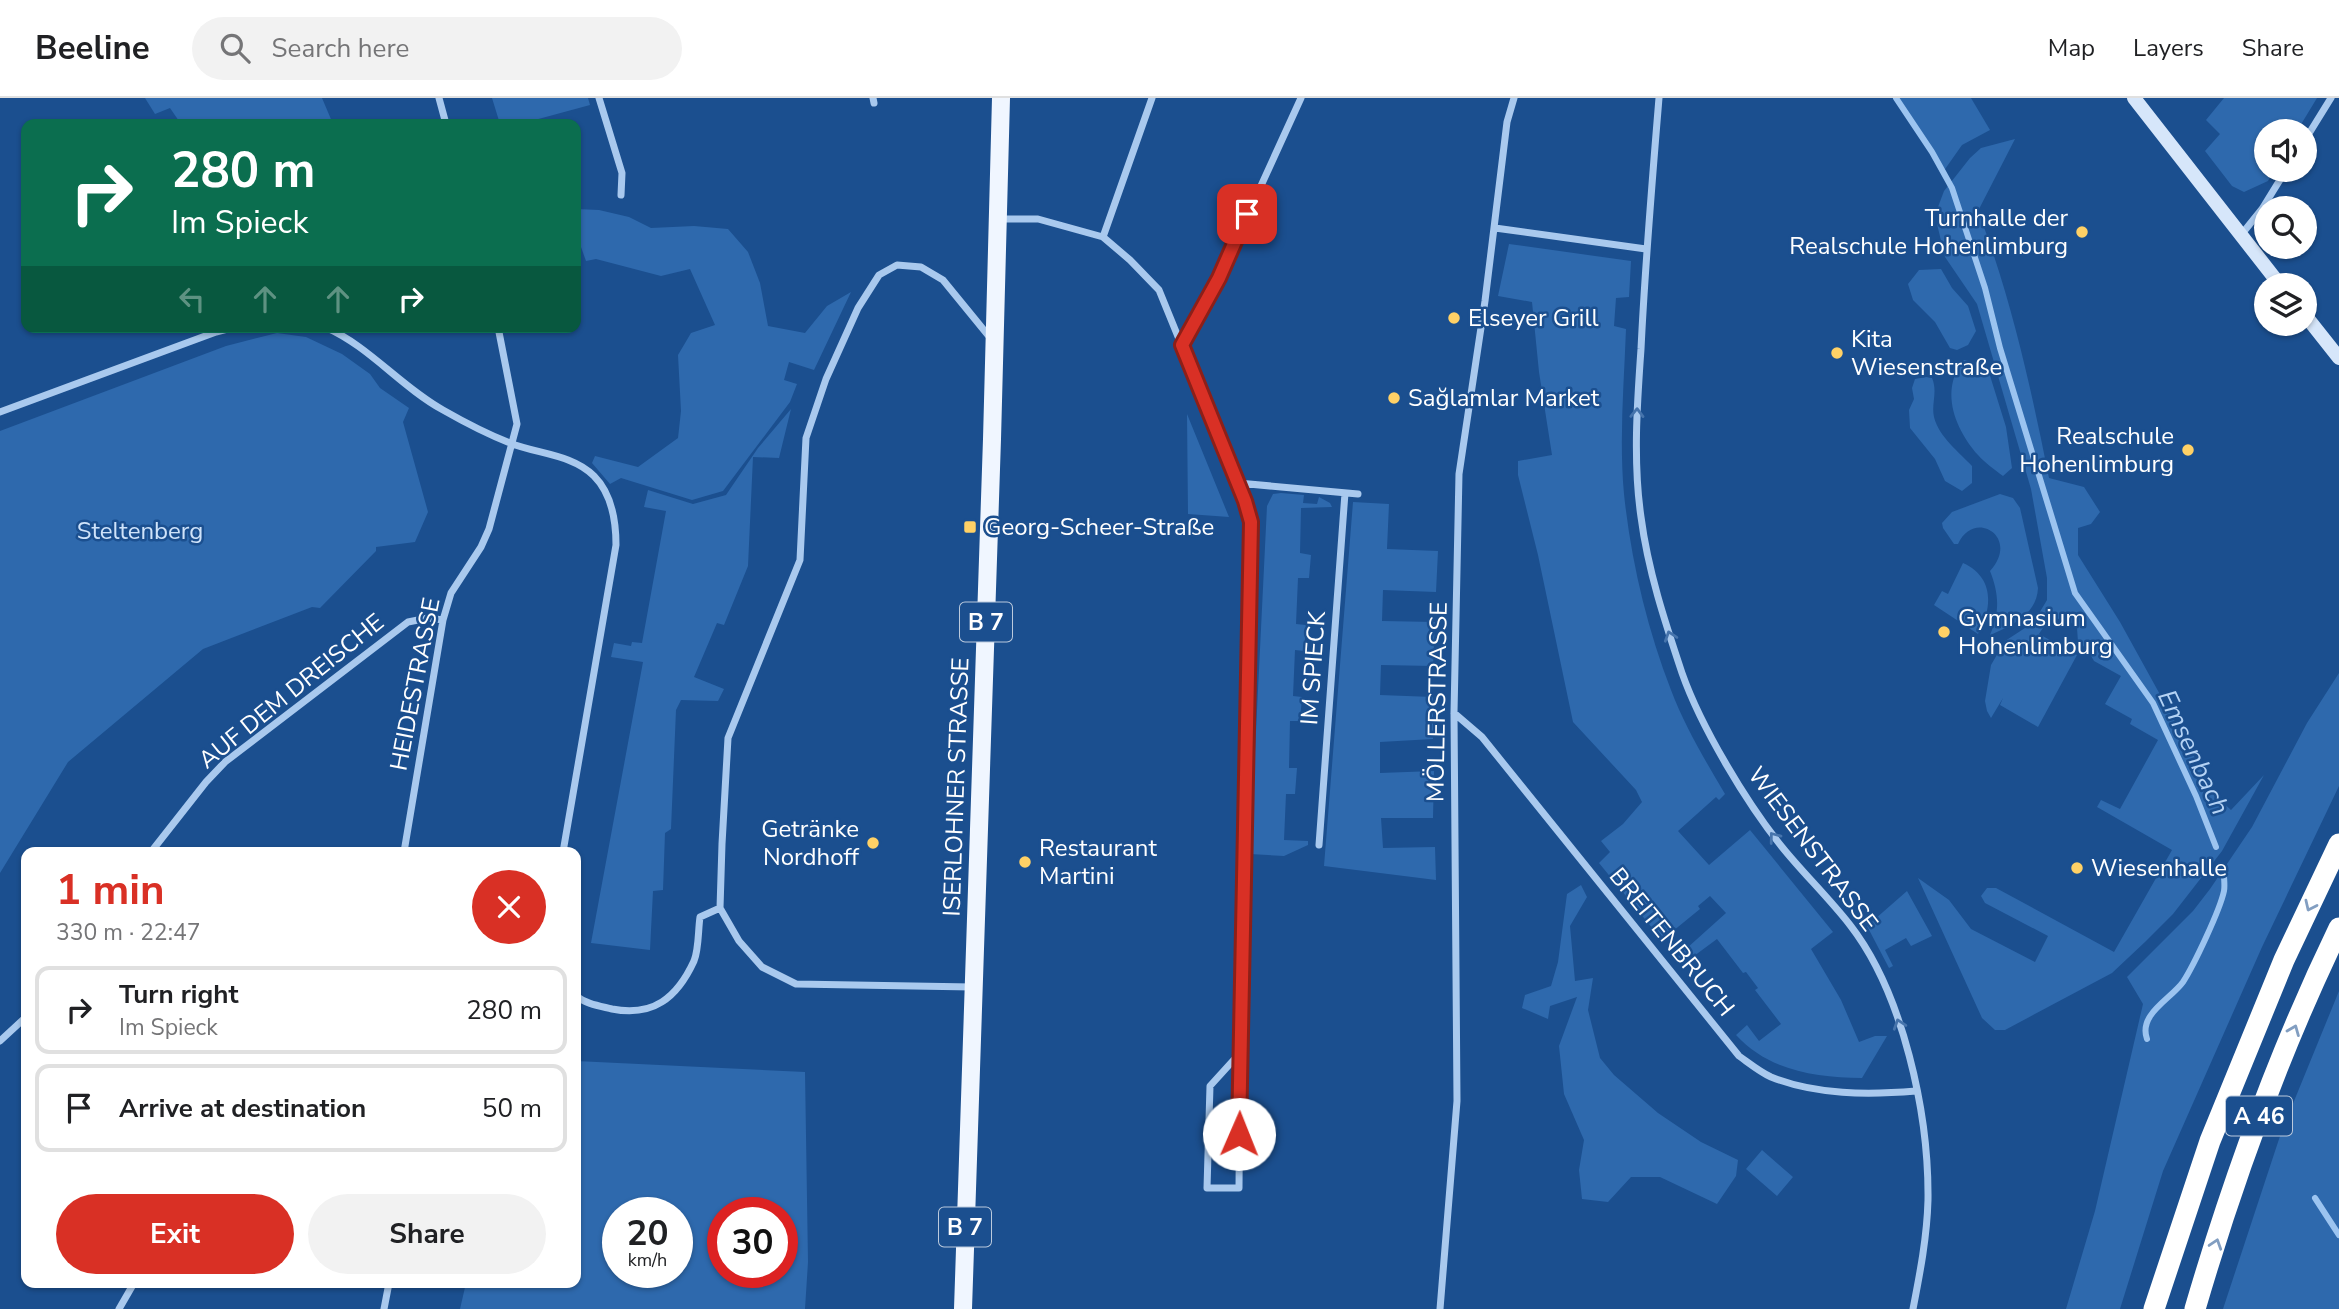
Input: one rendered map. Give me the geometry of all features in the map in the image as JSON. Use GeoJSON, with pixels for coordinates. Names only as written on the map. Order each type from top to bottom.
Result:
{"type":"FeatureCollection","features":[{"type":"Feature","properties":{"kind":"highway","name":"A 46"},"geometry":{"type":"LineString","coordinates":[[2154,1309],[2210,1141],[2284,960],[2339,844]]}},
{"type":"Feature","properties":{"kind":"highway","name":"A 46"},"geometry":{"type":"LineString","coordinates":[[2195,1309],[2258,1119],[2339,928]]}},
{"type":"Feature","properties":{"kind":"main road","name":"ISERLOHNER STRASSE"},"geometry":{"type":"LineString","coordinates":[[963,1309],[1001,98]]}},
{"type":"Feature","properties":{"kind":"street"},"geometry":{"type":"LineString","coordinates":[[439,98],[445,119]]}},
{"type":"Feature","properties":{"kind":"street"},"geometry":{"type":"LineString","coordinates":[[599,98],[622,173],[621,195]]}},
{"type":"Feature","properties":{"kind":"street"},"geometry":{"type":"LineString","coordinates":[[1103,237],[1152,98]]}},
{"type":"Feature","properties":{"kind":"street"},"geometry":{"type":"LineString","coordinates":[[1182,345],[1219,278],[1301,98]]}},
{"type":"Feature","properties":{"kind":"street","name":"MÖLLERSTRASSE"},"geometry":{"type":"LineString","coordinates":[[1440,1309],[1457,1101],[1454,713],[1459,474],[1495,228],[1507,122],[1514,98]]}},
{"type":"Feature","properties":{"kind":"street","name":"WIESENSTRASSE"},"geometry":{"type":"LineString","coordinates":[[1659,98],[1646,249],[1637,407],[1640,514],[1657,595],[1684,677],[1712,736],[1757,814],[1851,926],[1888,989],[1916,1090],[1927,1167],[1928,1198],[1913,1309]]}},
{"type":"Feature","properties":{"kind":"street"},"geometry":{"type":"LineString","coordinates":[[2134,98],[2271,273]]}},
{"type":"Feature","properties":{"kind":"street"},"geometry":{"type":"LineString","coordinates":[[2317,123],[2335,99]]}},
{"type":"Feature","properties":{"kind":"street"},"geometry":{"type":"LineString","coordinates":[[2241,235],[2279,182]]}},
{"type":"Feature","properties":{"kind":"street"},"geometry":{"type":"LineString","coordinates":[[999,219],[1038,219],[1103,237],[1159,290],[1238,483],[1251,522],[1239,1188],[1207,1188],[1210,1086],[1240,1053]]}},
{"type":"Feature","properties":{"kind":"street"},"geometry":{"type":"LineString","coordinates":[[1495,228],[1646,249]]}},
{"type":"Feature","properties":{"kind":"street"},"geometry":{"type":"LineString","coordinates":[[975,987],[796,984],[762,967],[739,940],[720,908],[728,738],[800,560],[806,438],[826,379],[858,308],[879,275],[897,265],[921,267],[943,280],[994,343]]}},
{"type":"Feature","properties":{"kind":"street"},"geometry":{"type":"LineString","coordinates":[[2317,330],[2339,358]]}},
{"type":"Feature","properties":{"kind":"street"},"geometry":{"type":"LineString","coordinates":[[0,412],[213,333]]}},
{"type":"Feature","properties":{"kind":"street"},"geometry":{"type":"LineString","coordinates":[[336,333],[440,409],[511,443],[574,462],[594,476],[610,499],[616,528],[616,545],[564,847]]}},
{"type":"Feature","properties":{"kind":"street","name":"HEIDESTRASSE"},"geometry":{"type":"LineString","coordinates":[[405,847],[443,620],[451,593],[481,547],[489,529],[517,424],[499,333]]}},
{"type":"Feature","properties":{"kind":"street"},"geometry":{"type":"LineString","coordinates":[[1238,483],[1358,494]]}},
{"type":"Feature","properties":{"kind":"street","name":"IM SPIECK"},"geometry":{"type":"LineString","coordinates":[[1319,845],[1345,493]]}},
{"type":"Feature","properties":{"kind":"street","name":"AUF DEM DREISCHE"},"geometry":{"type":"LineString","coordinates":[[155,847],[225,762],[408,622],[428,618],[443,620]]}},
{"type":"Feature","properties":{"kind":"street","name":"BREITENBRUCH"},"geometry":{"type":"LineString","coordinates":[[1454,713],[1482,737],[1739,1056],[1769,1076],[1812,1089],[1890,1093],[1916,1090]]}},
{"type":"Feature","properties":{"kind":"street"},"geometry":{"type":"LineString","coordinates":[[581,998],[597,1006],[631,1013],[642,1012],[662,1003],[680,983],[695,959],[700,917],[720,908]]}},
{"type":"Feature","properties":{"kind":"street"},"geometry":{"type":"LineString","coordinates":[[0,1041],[21,1022]]}},
{"type":"Feature","properties":{"kind":"street"},"geometry":{"type":"LineString","coordinates":[[118,1309],[131,1288]]}},
{"type":"Feature","properties":{"kind":"street"},"geometry":{"type":"LineString","coordinates":[[384,1309],[388,1288]]}},
{"type":"Feature","properties":{"kind":"green space"},"geometry":{"type":"Polygon","coordinates":[[[145,98],[322,98],[331,119],[178,119],[170,108],[155,114],[145,98]]]}},
{"type":"Feature","properties":{"kind":"green space"},"geometry":{"type":"Polygon","coordinates":[[[492,98],[588,98],[590,105],[538,119],[498,119],[492,98]]]}},
{"type":"Feature","properties":{"kind":"green space"},"geometry":{"type":"Polygon","coordinates":[[[1898,98],[1971,98],[1990,130],[1962,145],[1943,172],[1898,98]]]}},
{"type":"Feature","properties":{"kind":"green space"},"geometry":{"type":"Polygon","coordinates":[[[2224,98],[2317,98],[2304,119],[2254,119],[2254,182],[2266,182],[2244,192],[2232,186],[2205,151],[2220,134],[2206,120],[2224,98]]]}},
{"type":"Feature","properties":{"kind":"green space"},"geometry":{"type":"Polygon","coordinates":[[[2015,139],[1978,211],[2019,343],[2049,478],[2084,487],[2100,512],[2091,524],[2078,528],[2078,555],[2120,622],[2216,796],[2231,810],[2264,775],[2222,851],[2173,914],[2145,942],[2112,973],[2005,1030],[1995,1030],[1982,1018],[1918,878],[1949,900],[1971,929],[2035,962],[2048,936],[1985,903],[1981,896],[1987,888],[1996,888],[2114,952],[2172,850],[2097,807],[2101,800],[2120,809],[2158,740],[2130,724],[2132,719],[2105,704],[2121,676],[2094,661],[2087,649],[2078,642],[2077,628],[2072,623],[2057,619],[2047,624],[2039,634],[2077,655],[2038,727],[2000,705],[2003,698],[1991,718],[1987,711],[1985,701],[1991,665],[2005,641],[2025,628],[2038,615],[2047,600],[2047,578],[2031,489],[1977,304],[1945,257],[1937,224],[1938,207],[1944,191],[1970,158],[1981,148],[2015,139]]]}},
{"type":"Feature","properties":{"kind":"green space"},"geometry":{"type":"Polygon","coordinates":[[[581,209],[599,210],[629,217],[651,228],[694,226],[728,229],[748,252],[760,283],[768,326],[805,333],[827,306],[851,292],[814,370],[789,362],[784,380],[797,384],[790,402],[723,491],[692,500],[621,478],[610,484],[592,463],[595,456],[638,467],[678,438],[681,411],[678,355],[691,333],[715,325],[690,269],[661,276],[596,259],[586,261],[581,247],[581,209]]]}},
{"type":"Feature","properties":{"kind":"green space"},"geometry":{"type":"Polygon","coordinates":[[[1509,244],[1631,261],[1629,297],[1616,298],[1614,326],[1626,329],[1622,453],[1631,544],[1647,618],[1662,667],[1689,730],[1725,794],[1719,800],[1716,797],[1678,831],[1709,865],[1750,830],[1833,932],[1811,949],[1841,1000],[1859,1042],[1875,1036],[1887,1036],[1862,1078],[1827,1076],[1794,1070],[1763,1057],[1749,1047],[1736,1035],[1747,1025],[1759,1041],[1781,1024],[1755,990],[1758,988],[1746,972],[1743,973],[1717,939],[1694,956],[1688,951],[1679,960],[1677,957],[1726,913],[1710,896],[1698,906],[1700,909],[1662,940],[1599,863],[1610,852],[1601,841],[1623,824],[1642,802],[1636,790],[1573,722],[1538,555],[1518,475],[1518,461],[1552,455],[1539,372],[1532,302],[1498,296],[1509,244]]]}},
{"type":"Feature","properties":{"kind":"green space"},"geometry":{"type":"Polygon","coordinates":[[[1941,269],[1952,288],[1968,306],[1976,331],[1968,345],[1957,350],[1950,348],[1935,322],[1913,300],[1908,284],[1919,270],[1941,269]]]}},
{"type":"Feature","properties":{"kind":"green space","name":"Steltenberg"},"geometry":{"type":"Polygon","coordinates":[[[277,333],[306,337],[342,354],[370,374],[380,388],[409,408],[403,422],[428,512],[415,542],[376,547],[376,551],[320,608],[312,607],[203,649],[68,762],[0,873],[0,431],[226,346],[277,333]]]}},
{"type":"Feature","properties":{"kind":"green space"},"geometry":{"type":"Polygon","coordinates":[[[1964,360],[1987,366],[2006,427],[2012,468],[2003,476],[1978,455],[1957,421],[1951,396],[1952,384],[1964,360]]]}},
{"type":"Feature","properties":{"kind":"green space"},"geometry":{"type":"Polygon","coordinates":[[[1932,378],[1934,383],[1933,412],[1940,431],[1972,466],[1972,483],[1962,491],[1945,481],[1935,459],[1910,428],[1909,410],[1914,399],[1912,388],[1915,379],[1932,378]]]}},
{"type":"Feature","properties":{"kind":"green space"},"geometry":{"type":"Polygon","coordinates":[[[791,409],[779,458],[753,457],[748,566],[724,625],[717,623],[694,677],[724,689],[718,701],[681,700],[676,710],[671,829],[665,833],[663,890],[653,891],[650,950],[591,943],[643,662],[611,657],[614,643],[631,646],[632,642],[642,643],[666,511],[644,507],[648,490],[693,504],[726,495],[758,448],[791,409]]]}},
{"type":"Feature","properties":{"kind":"green space"},"geometry":{"type":"Polygon","coordinates":[[[1187,414],[1229,517],[1188,514],[1187,414]]]}},
{"type":"Feature","properties":{"kind":"green space"},"geometry":{"type":"Polygon","coordinates":[[[1273,494],[1304,495],[1303,503],[1317,504],[1319,497],[1332,507],[1301,508],[1300,553],[1311,555],[1309,578],[1298,578],[1296,624],[1306,625],[1304,651],[1295,650],[1293,696],[1302,697],[1300,721],[1290,721],[1289,768],[1297,768],[1295,794],[1286,794],[1284,840],[1308,841],[1308,845],[1284,856],[1250,854],[1267,506],[1273,494]]]}},
{"type":"Feature","properties":{"kind":"green space"},"geometry":{"type":"Polygon","coordinates":[[[2000,494],[2013,498],[2020,508],[2038,588],[2033,605],[2022,618],[1990,635],[1997,603],[1990,571],[1998,559],[1998,538],[1992,531],[1974,528],[1965,533],[1958,544],[1954,544],[1942,523],[1952,512],[2000,494]]]}},
{"type":"Feature","properties":{"kind":"green space"},"geometry":{"type":"Polygon","coordinates":[[[1353,502],[1389,504],[1387,549],[1438,551],[1436,592],[1383,590],[1382,621],[1435,622],[1433,666],[1381,665],[1380,695],[1433,697],[1433,739],[1380,742],[1380,773],[1434,771],[1433,818],[1381,818],[1383,848],[1435,847],[1436,880],[1324,866],[1353,502]]]}},
{"type":"Feature","properties":{"kind":"green space"},"geometry":{"type":"Polygon","coordinates":[[[1963,563],[1981,576],[1988,594],[1986,613],[1978,634],[1934,605],[1942,591],[1948,594],[1963,563]]]}},
{"type":"Feature","properties":{"kind":"green space"},"geometry":{"type":"Polygon","coordinates":[[[2339,673],[2339,786],[2262,947],[2163,1171],[2120,1309],[2066,1309],[2095,1211],[2143,1004],[2127,977],[2193,911],[2210,889],[2252,827],[2307,723],[2339,673]]]}},
{"type":"Feature","properties":{"kind":"green space"},"geometry":{"type":"Polygon","coordinates":[[[1581,885],[1587,897],[1570,926],[1575,981],[1593,978],[1588,1010],[1600,1058],[1614,1075],[1658,1113],[1701,1142],[1738,1160],[1736,1176],[1717,1204],[1660,1177],[1631,1177],[1608,1202],[1582,1199],[1579,1170],[1584,1140],[1564,1094],[1559,1046],[1577,997],[1550,1006],[1548,1019],[1522,1008],[1525,995],[1551,986],[1558,962],[1567,894],[1581,885]]]}},
{"type":"Feature","properties":{"kind":"green space"},"geometry":{"type":"Polygon","coordinates":[[[1907,891],[1932,936],[1911,946],[1906,938],[1885,950],[1893,966],[1889,968],[1867,926],[1907,891]]]}},
{"type":"Feature","properties":{"kind":"green space"},"geometry":{"type":"Polygon","coordinates":[[[2339,991],[2339,1309],[2223,1309],[2281,1133],[2339,991]]]}},
{"type":"Feature","properties":{"kind":"green space"},"geometry":{"type":"Polygon","coordinates":[[[581,1061],[805,1072],[808,1262],[805,1309],[460,1309],[465,1288],[581,1288],[581,1061]]]}},
{"type":"Feature","properties":{"kind":"green space"},"geometry":{"type":"Polygon","coordinates":[[[1762,1150],[1793,1177],[1777,1196],[1746,1169],[1762,1150]]]}},
{"type":"Feature","properties":{"kind":"waterway","name":"Emsenbach"},"geometry":{"type":"LineString","coordinates":[[1896,98],[1952,188],[1985,288],[2000,348],[2075,593],[2153,703],[2196,796],[2216,847]]}},
{"type":"Feature","properties":{"kind":"waterway","name":"Emsenbach"},"geometry":{"type":"LineString","coordinates":[[2147,1039],[2145,1030],[2151,1014],[2183,982],[2206,937],[2222,900],[2224,875]]}},
{"type":"Feature","properties":{"kind":"waterway","name":"Emsenbach"},"geometry":{"type":"LineString","coordinates":[[2315,1198],[2339,1235]]}},
{"type":"Feature","properties":{"kind":"place","name":"Turnhalle der Realschule Hohenlimburg"},"geometry":{"type":"Point","coordinates":[2082,232]}},
{"type":"Feature","properties":{"kind":"place","name":"Elseyer Grill"},"geometry":{"type":"Point","coordinates":[1454,318]}},
{"type":"Feature","properties":{"kind":"place","name":"Kita Wiesenstraße"},"geometry":{"type":"Point","coordinates":[1837,353]}},
{"type":"Feature","properties":{"kind":"place","name":"Sağlamlar Market"},"geometry":{"type":"Point","coordinates":[1394,398]}},
{"type":"Feature","properties":{"kind":"place","name":"Realschule Hohenlimburg"},"geometry":{"type":"Point","coordinates":[2188,450]}},
{"type":"Feature","properties":{"kind":"place","name":"Georg-Scheer-Straße"},"geometry":{"type":"Point","coordinates":[970,527]}},
{"type":"Feature","properties":{"kind":"place","name":"Gymnasium Hohenlimburg"},"geometry":{"type":"Point","coordinates":[1944,632]}},
{"type":"Feature","properties":{"kind":"place","name":"Getränke Nordhoff"},"geometry":{"type":"Point","coordinates":[873,843]}},
{"type":"Feature","properties":{"kind":"place","name":"Restaurant Martini"},"geometry":{"type":"Point","coordinates":[1025,862]}},
{"type":"Feature","properties":{"kind":"place","name":"Wiesenhalle"},"geometry":{"type":"Point","coordinates":[2077,868]}},
{"type":"Feature","properties":{"kind":"route"},"geometry":{"type":"LineString","coordinates":[[1239,1134],[1251,522],[1182,345],[1219,278],[1247,214]]}}]}
